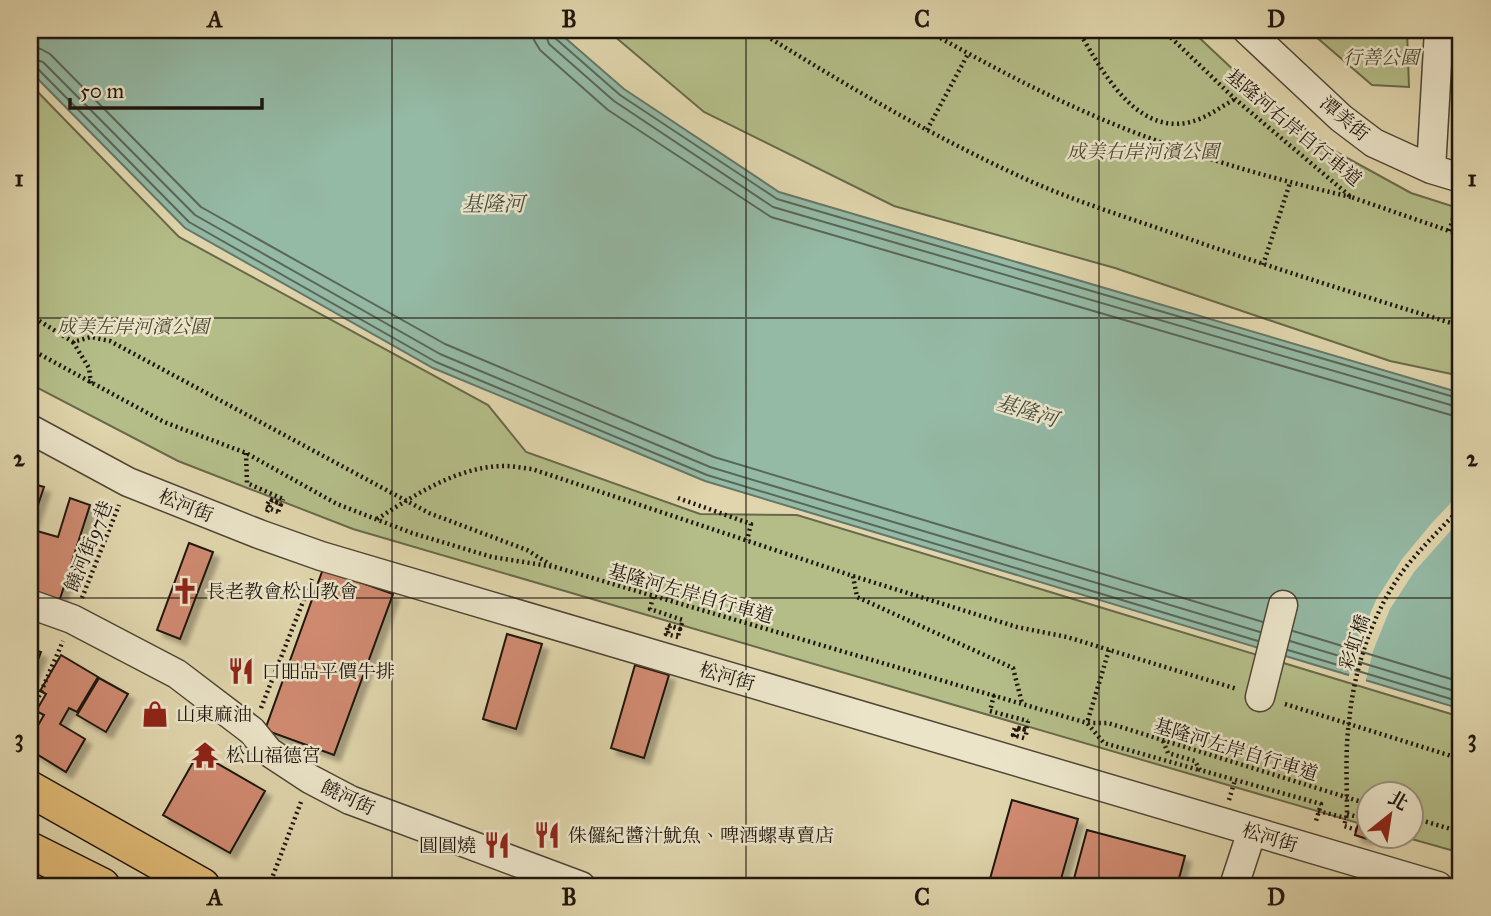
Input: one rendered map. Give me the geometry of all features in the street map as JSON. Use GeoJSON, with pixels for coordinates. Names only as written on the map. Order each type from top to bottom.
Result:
{"type":"FeatureCollection","features":[{"type":"Feature","properties":{"kind":"main road"},"geometry":{"type":"LineString","coordinates":[[30,789],[202,886]]}},
{"type":"Feature","properties":{"kind":"main road"},"geometry":{"type":"LineString","coordinates":[[30,850],[89,883]]}},
{"type":"Feature","properties":{"kind":"street","name":"潭美街"},"geometry":{"type":"LineString","coordinates":[[1247,30],[1374,143],[1431,169],[1461,178]]}},
{"type":"Feature","properties":{"kind":"street"},"geometry":{"type":"LineString","coordinates":[[1431,169],[1438,30]]}},
{"type":"Feature","properties":{"kind":"street","name":"松河街"},"geometry":{"type":"LineString","coordinates":[[30,429],[128,482],[321,556],[1438,886]]}},
{"type":"Feature","properties":{"kind":"street","name":"饒河街"},"geometry":{"type":"LineString","coordinates":[[30,604],[72,619],[177,674],[251,732],[269,752],[310,779],[350,800],[581,886]]}},
{"type":"Feature","properties":{"kind":"street"},"geometry":{"type":"LineString","coordinates":[[1260,696],[1283,605]]}},
{"type":"Feature","properties":{"kind":"street"},"geometry":{"type":"LineString","coordinates":[[1234,886],[1252,831]]}},
{"type":"Feature","properties":{"kind":"path"},"geometry":{"type":"LineString","coordinates":[[757,30],[928,131],[1031,181],[1263,265],[1461,326]]}},
{"type":"Feature","properties":{"kind":"path"},"geometry":{"type":"LineString","coordinates":[[926,30],[1073,107],[1179,149],[1290,183],[1351,197]]}},
{"type":"Feature","properties":{"kind":"path"},"geometry":{"type":"LineString","coordinates":[[1078,30],[1109,81],[1126,101],[1152,119],[1173,124],[1201,119],[1235,99]]}},
{"type":"Feature","properties":{"kind":"path","name":"基隆河右岸自行車道"},"geometry":{"type":"LineString","coordinates":[[1163,30],[1235,99],[1351,197],[1461,235]]}},
{"type":"Feature","properties":{"kind":"path"},"geometry":{"type":"LineString","coordinates":[[928,131],[969,54]]}},
{"type":"Feature","properties":{"kind":"path"},"geometry":{"type":"LineString","coordinates":[[1263,265],[1290,183]]}},
{"type":"Feature","properties":{"kind":"path"},"geometry":{"type":"LineString","coordinates":[[1449,231],[1454,216],[1461,218]]}},
{"type":"Feature","properties":{"kind":"path"},"geometry":{"type":"LineString","coordinates":[[30,315],[73,342],[89,368],[91,384]]}},
{"type":"Feature","properties":{"kind":"path"},"geometry":{"type":"LineString","coordinates":[[73,342],[91,337],[110,341],[429,513],[527,550],[555,567]]}},
{"type":"Feature","properties":{"kind":"path","name":"基隆河左岸自行車道"},"geometry":{"type":"LineString","coordinates":[[30,349],[164,422],[246,453],[337,504],[412,533],[492,557],[555,567],[1087,723],[1108,723],[1354,800]]}},
{"type":"Feature","properties":{"kind":"path"},"geometry":{"type":"LineString","coordinates":[[246,453],[247,483],[284,499],[281,505],[272,500]]}},
{"type":"Feature","properties":{"kind":"path"},"geometry":{"type":"LineString","coordinates":[[377,519],[407,500],[463,472],[503,466],[532,469],[853,576],[1017,627],[1067,637],[1461,759]]}},
{"type":"Feature","properties":{"kind":"path","name":"饒河街97巷"},"geometry":{"type":"LineString","coordinates":[[30,717],[128,482]]}},
{"type":"Feature","properties":{"kind":"path"},"geometry":{"type":"LineString","coordinates":[[678,498],[751,524],[747,540]]}},
{"type":"Feature","properties":{"kind":"path","name":"彩虹橋"},"geometry":{"type":"LineString","coordinates":[[1347,816],[1348,723],[1354,687],[1375,620],[1406,568],[1461,508]]}},
{"type":"Feature","properties":{"kind":"path"},"geometry":{"type":"LineString","coordinates":[[251,732],[321,556]]}},
{"type":"Feature","properties":{"kind":"path"},"geometry":{"type":"LineString","coordinates":[[853,576],[857,597],[1013,668],[1022,703]]}},
{"type":"Feature","properties":{"kind":"path"},"geometry":{"type":"LineString","coordinates":[[653,597],[650,609],[683,620],[680,629],[668,625],[666,634],[678,637],[681,629],[670,626]]}},
{"type":"Feature","properties":{"kind":"path"},"geometry":{"type":"LineString","coordinates":[[1109,650],[1087,723],[1104,743],[1321,804],[1316,821]]}},
{"type":"Feature","properties":{"kind":"path"},"geometry":{"type":"LineString","coordinates":[[994,695],[990,711],[1028,721],[1026,730],[1015,727],[1013,735],[1024,738],[1027,730],[1017,728]]}},
{"type":"Feature","properties":{"kind":"path"},"geometry":{"type":"LineString","coordinates":[[1163,741],[1168,753],[1195,761],[1200,770]]}},
{"type":"Feature","properties":{"kind":"path"},"geometry":{"type":"LineString","coordinates":[[269,886],[310,779]]}},
{"type":"Feature","properties":{"kind":"path"},"geometry":{"type":"LineString","coordinates":[[1318,811],[1354,817]]}},
{"type":"Feature","properties":{"kind":"path"},"geometry":{"type":"LineString","coordinates":[[1347,816],[1344,826],[1354,829]]}},
{"type":"Feature","properties":{"kind":"path"},"geometry":{"type":"LineString","coordinates":[[1424,821],[1461,832]]}},
{"type":"Feature","properties":{"kind":"green space","name":"成美右岸河濱公園"},"geometry":{"type":"Polygon","coordinates":[[[607,30],[1191,30],[1241,77],[1329,148],[1411,193],[1461,209],[1461,376],[1390,361],[1115,268],[894,206],[704,112],[607,30]]]}},
{"type":"Feature","properties":{"kind":"green space","name":"行善公園"},"geometry":{"type":"Polygon","coordinates":[[[1308,30],[1407,30],[1409,87],[1372,85],[1308,30]]]}},
{"type":"Feature","properties":{"kind":"green space","name":"成美左岸河濱公園"},"geometry":{"type":"Polygon","coordinates":[[[30,84],[179,237],[488,405],[526,452],[700,514],[797,515],[1461,717],[1461,853],[1424,843],[1424,780],[1354,780],[1354,822],[353,529],[178,461],[30,384],[30,84]]]}},
{"type":"Feature","properties":{"kind":"water","name":"基隆河"},"geometry":{"type":"Polygon","coordinates":[[[30,30],[556,30],[624,89],[779,192],[1461,393],[1461,709],[705,481],[433,368],[185,228],[30,71],[30,30]]]}},
{"type":"Feature","properties":{"kind":"pier"},"geometry":{"type":"Polygon","coordinates":[[[1461,492],[1461,519],[1414,572],[1390,609],[1373,651],[1365,684],[1348,679],[1358,642],[1376,600],[1402,559],[1461,492]]]}},
{"type":"Feature","properties":{"kind":"building"},"geometry":{"type":"Polygon","coordinates":[[[30,483],[44,487],[30,529],[30,483]]]}},
{"type":"Feature","properties":{"kind":"building"},"geometry":{"type":"Polygon","coordinates":[[[70,498],[90,505],[59,602],[30,594],[30,529],[58,537],[70,498]]]}},
{"type":"Feature","properties":{"kind":"building","name":"長老教會松山教會"},"geometry":{"type":"Polygon","coordinates":[[[189,543],[213,552],[180,639],[157,630],[189,543]]]}},
{"type":"Feature","properties":{"kind":"building"},"geometry":{"type":"Polygon","coordinates":[[[323,569],[393,594],[334,755],[265,730],[323,569]]]}},
{"type":"Feature","properties":{"kind":"building"},"geometry":{"type":"Polygon","coordinates":[[[507,634],[542,644],[516,729],[483,719],[507,634]]]}},
{"type":"Feature","properties":{"kind":"building"},"geometry":{"type":"Polygon","coordinates":[[[30,648],[41,652],[30,680],[30,648]]]}},
{"type":"Feature","properties":{"kind":"building"},"geometry":{"type":"Polygon","coordinates":[[[61,655],[98,677],[77,712],[69,708],[60,724],[85,739],[66,772],[30,750],[30,739],[44,715],[36,711],[46,694],[40,691],[61,655]]]}},
{"type":"Feature","properties":{"kind":"building"},"geometry":{"type":"Polygon","coordinates":[[[635,665],[669,675],[644,758],[611,748],[635,665]]]}},
{"type":"Feature","properties":{"kind":"building"},"geometry":{"type":"Polygon","coordinates":[[[99,678],[128,694],[106,732],[77,715],[99,678]]]}},
{"type":"Feature","properties":{"kind":"building"},"geometry":{"type":"Polygon","coordinates":[[[196,757],[204,761],[206,757],[265,791],[230,853],[163,815],[196,757]]]}},
{"type":"Feature","properties":{"kind":"building"},"geometry":{"type":"Polygon","coordinates":[[[1012,800],[1078,819],[1059,886],[988,886],[1012,800]]]}},
{"type":"Feature","properties":{"kind":"building"},"geometry":{"type":"Polygon","coordinates":[[[1087,830],[1185,856],[1177,886],[1072,886],[1087,830]]]}},
{"type":"Feature","properties":{"kind":"building"},"geometry":{"type":"Polygon","coordinates":[[[806,879],[827,886],[803,886],[806,879]]]}},
{"type":"Feature","properties":{"kind":"place","name":"長老教會松山教會"},"geometry":{"type":"Point","coordinates":[185,591]}},
{"type":"Feature","properties":{"kind":"place","name":"口昍品平價牛排"},"geometry":{"type":"Point","coordinates":[241,671]}},
{"type":"Feature","properties":{"kind":"place","name":"山東麻油"},"geometry":{"type":"Point","coordinates":[155,714]}},
{"type":"Feature","properties":{"kind":"place","name":"松山福德宮"},"geometry":{"type":"Point","coordinates":[205,755]}},
{"type":"Feature","properties":{"kind":"place","name":"侏儸紀醬汁魷魚、啤酒螺專賣店"},"geometry":{"type":"Point","coordinates":[547,835]}},
{"type":"Feature","properties":{"kind":"place","name":"圓圓燒"},"geometry":{"type":"Point","coordinates":[497,845]}}]}
